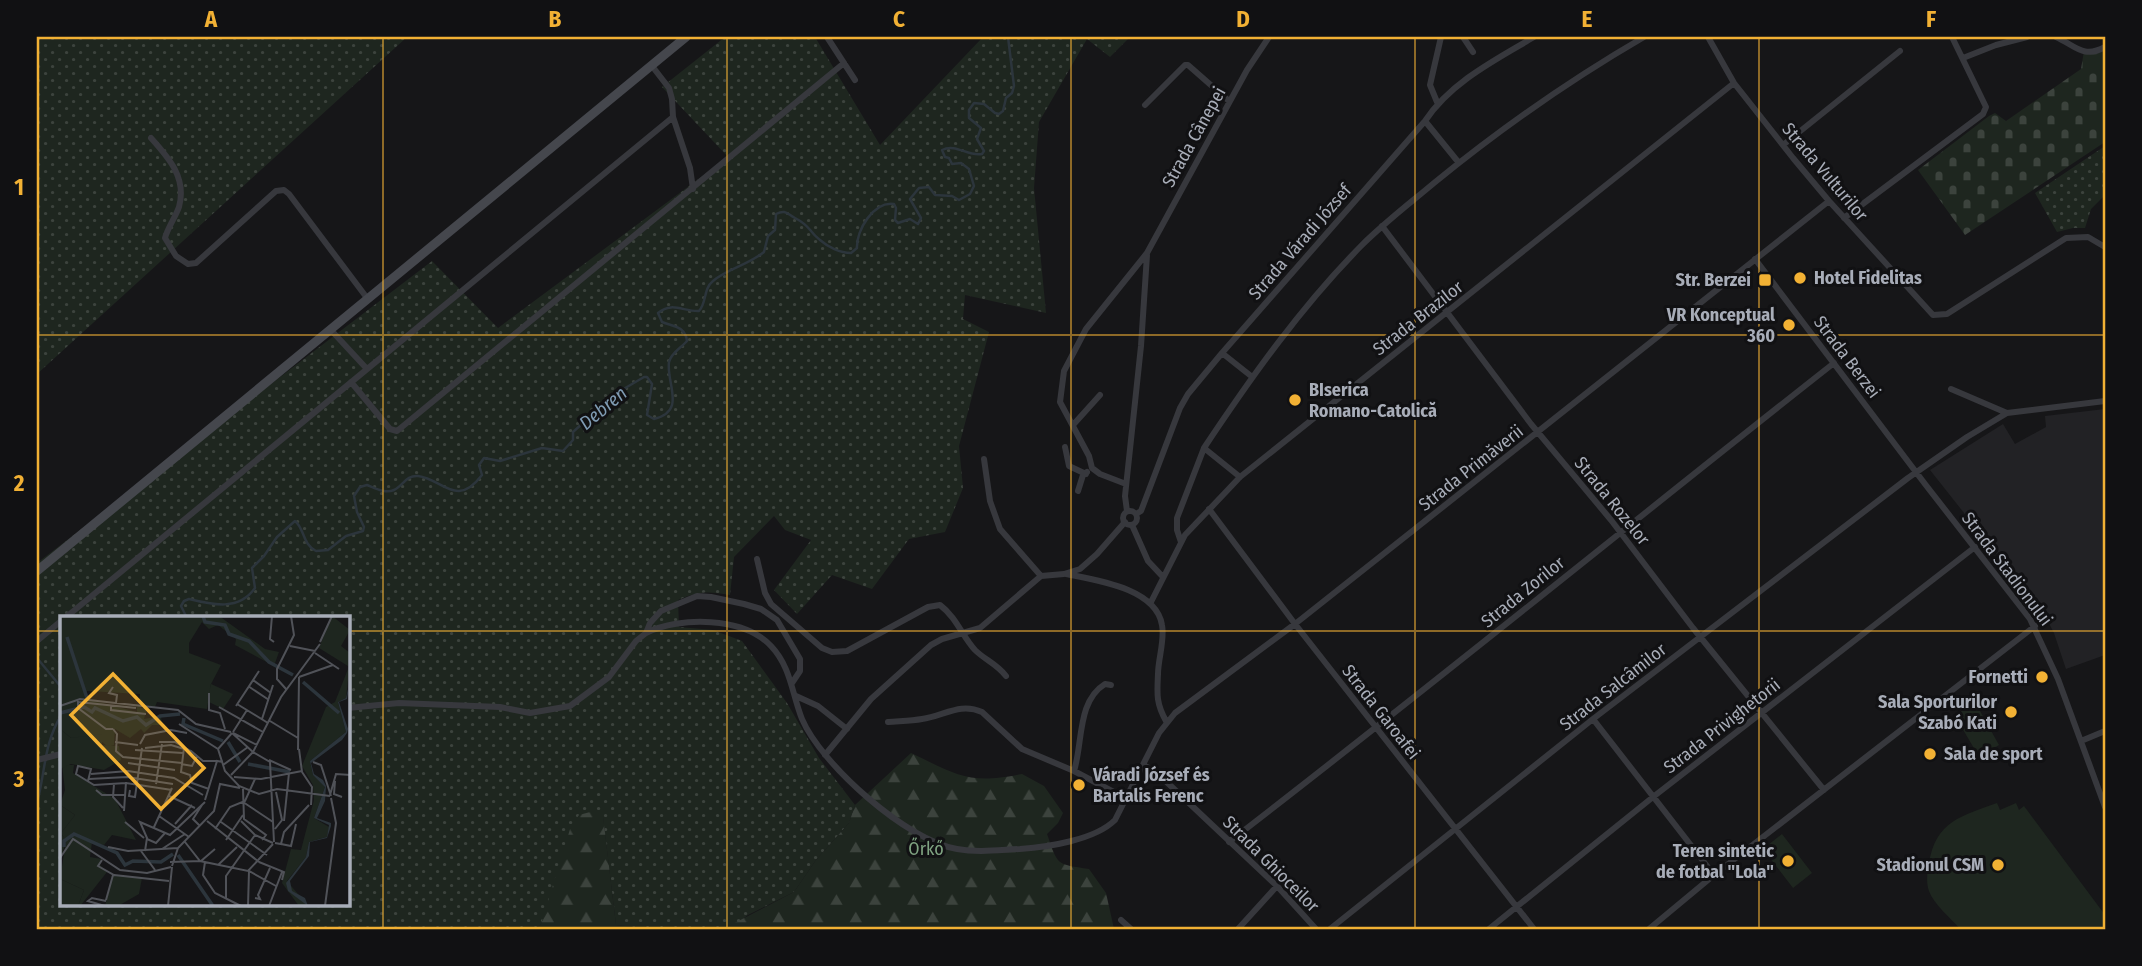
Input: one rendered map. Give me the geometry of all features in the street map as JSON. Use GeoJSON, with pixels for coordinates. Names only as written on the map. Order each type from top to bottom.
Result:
{"type":"FeatureCollection","features":[{"type":"Feature","properties":{"kind":"main road"},"geometry":{"type":"LineString","coordinates":[[37,570],[686,37]]}},
{"type":"Feature","properties":{"kind":"street"},"geometry":{"type":"LineString","coordinates":[[827,37],[855,80]]}},
{"type":"Feature","properties":{"kind":"street","name":"Strada Cânepei"},"geometry":{"type":"LineString","coordinates":[[1092,468],[1090,456],[1060,402],[1061,380],[1068,362],[1105,302],[1147,253],[1229,101],[1269,37]]}},
{"type":"Feature","properties":{"kind":"street"},"geometry":{"type":"LineString","coordinates":[[1437,102],[1430,85],[1441,37]]}},
{"type":"Feature","properties":{"kind":"street"},"geometry":{"type":"LineString","coordinates":[[1463,37],[1473,52]]}},
{"type":"Feature","properties":{"kind":"street","name":"Strada Váradi József"},"geometry":{"type":"LineString","coordinates":[[1128,524],[1137,519],[1136,514],[1141,511],[1180,408],[1188,394],[1222,353],[1425,121],[1437,102],[1461,82],[1534,37]]}},
{"type":"Feature","properties":{"kind":"street"},"geometry":{"type":"LineString","coordinates":[[1181,542],[1177,518],[1204,447],[1251,376],[1301,312],[1382,226],[1459,163],[1552,95],[1644,37]]}},
{"type":"Feature","properties":{"kind":"street","name":"Strada Vulturilor"},"geometry":{"type":"LineString","coordinates":[[1708,37],[1734,83],[1783,145],[1829,201],[1933,315],[1947,314],[2066,237],[2088,237],[2105,247]]}},
{"type":"Feature","properties":{"kind":"street"},"geometry":{"type":"LineString","coordinates":[[1844,218],[1983,114],[1986,107],[1952,37]]}},
{"type":"Feature","properties":{"kind":"street"},"geometry":{"type":"LineString","coordinates":[[1963,58],[2027,37]]}},
{"type":"Feature","properties":{"kind":"street"},"geometry":{"type":"LineString","coordinates":[[2056,37],[2085,53],[2096,52],[2105,47]]}},
{"type":"Feature","properties":{"kind":"street"},"geometry":{"type":"LineString","coordinates":[[1783,145],[1900,51]]}},
{"type":"Feature","properties":{"kind":"street"},"geometry":{"type":"LineString","coordinates":[[351,382],[390,429],[397,431],[844,63]]}},
{"type":"Feature","properties":{"kind":"street"},"geometry":{"type":"LineString","coordinates":[[1145,104],[1185,65],[1229,101]]}},
{"type":"Feature","properties":{"kind":"street"},"geometry":{"type":"LineString","coordinates":[[652,66],[668,88],[672,99],[673,117],[690,168],[693,189]]}},
{"type":"Feature","properties":{"kind":"street","name":"Strada Brazilor"},"geometry":{"type":"LineString","coordinates":[[1150,602],[1181,542],[1240,477],[1734,83]]}},
{"type":"Feature","properties":{"kind":"street"},"geometry":{"type":"LineString","coordinates":[[67,616],[673,117]]}},
{"type":"Feature","properties":{"kind":"street"},"geometry":{"type":"LineString","coordinates":[[1425,121],[1459,163]]}},
{"type":"Feature","properties":{"kind":"street"},"geometry":{"type":"LineString","coordinates":[[151,138],[171,161],[181,181],[180,203],[165,238],[176,256],[188,264],[196,262],[276,191],[284,190],[367,298]]}},
{"type":"Feature","properties":{"kind":"street","name":"Strada Primăverii"},"geometry":{"type":"LineString","coordinates":[[1125,798],[1166,721],[1295,624],[1829,201]]}},
{"type":"Feature","properties":{"kind":"street","name":"Strada Rozelor"},"geometry":{"type":"LineString","coordinates":[[1382,226],[1538,432],[1620,531],[1824,790]]}},
{"type":"Feature","properties":{"kind":"street","name":"Strada Cânepei"},"geometry":{"type":"LineString","coordinates":[[1128,524],[1124,515],[1127,512],[1126,484],[1141,346],[1147,253]]}},
{"type":"Feature","properties":{"kind":"street","name":"Strada Berzei"},"geometry":{"type":"LineString","coordinates":[[1755,259],[1916,473]]}},
{"type":"Feature","properties":{"kind":"street"},"geometry":{"type":"LineString","coordinates":[[330,328],[367,369]]}},
{"type":"Feature","properties":{"kind":"street"},"geometry":{"type":"LineString","coordinates":[[1222,353],[1251,376]]}},
{"type":"Feature","properties":{"kind":"street","name":"Strada Zorilor"},"geometry":{"type":"LineString","coordinates":[[1229,842],[1834,363]]}},
{"type":"Feature","properties":{"kind":"street"},"geometry":{"type":"LineString","coordinates":[[1951,389],[2007,413],[2105,401]]}},
{"type":"Feature","properties":{"kind":"street"},"geometry":{"type":"LineString","coordinates":[[1073,425],[1100,395]]}},
{"type":"Feature","properties":{"kind":"street","name":"Strada Salcâmilor"},"geometry":{"type":"LineString","coordinates":[[1330,929],[1593,719],[1916,473],[2007,413]]}},
{"type":"Feature","properties":{"kind":"street"},"geometry":{"type":"LineString","coordinates":[[1065,447],[1069,466],[1086,474]]}},
{"type":"Feature","properties":{"kind":"street"},"geometry":{"type":"LineString","coordinates":[[1204,447],[1240,477]]}},
{"type":"Feature","properties":{"kind":"street"},"geometry":{"type":"LineString","coordinates":[[984,459],[990,501],[1000,529],[1041,576]]}},
{"type":"Feature","properties":{"kind":"street"},"geometry":{"type":"LineString","coordinates":[[1078,491],[1083,475],[1092,468],[1126,484]]}},
{"type":"Feature","properties":{"kind":"street","name":"Strada Stadionului"},"geometry":{"type":"LineString","coordinates":[[1916,473],[2035,626],[2105,807]]}},
{"type":"Feature","properties":{"kind":"street","name":"Strada Garoafei"},"geometry":{"type":"LineString","coordinates":[[1209,509],[1295,624],[1534,929]]}},
{"type":"Feature","properties":{"kind":"street"},"geometry":{"type":"LineString","coordinates":[[1127,512],[1136,514]]}},
{"type":"Feature","properties":{"kind":"street"},"geometry":{"type":"LineString","coordinates":[[825,755],[871,699],[931,645],[980,628],[1041,576],[1080,569],[1128,524],[1148,561],[1163,577]]}},
{"type":"Feature","properties":{"kind":"street","name":"Strada Privighetorii"},"geometry":{"type":"LineString","coordinates":[[1489,929],[1653,797],[1975,547]]}},
{"type":"Feature","properties":{"kind":"street"},"geometry":{"type":"LineString","coordinates":[[757,559],[765,593],[800,659],[800,671],[793,683]]}},
{"type":"Feature","properties":{"kind":"street"},"geometry":{"type":"LineString","coordinates":[[1064,574],[1108,583],[1139,594],[1150,602],[1162,624],[1157,702],[1166,721]]}},
{"type":"Feature","properties":{"kind":"street"},"geometry":{"type":"LineString","coordinates":[[646,633],[650,623],[661,611],[697,596],[744,604],[776,614],[822,648],[832,652],[847,651],[914,614],[936,605],[945,609],[973,648],[999,667],[1006,676]]}},
{"type":"Feature","properties":{"kind":"street"},"geometry":{"type":"LineString","coordinates":[[37,641],[60,622]]}},
{"type":"Feature","properties":{"kind":"street"},"geometry":{"type":"LineString","coordinates":[[350,708],[399,703],[500,707],[530,713],[570,706],[609,677],[646,633],[662,625],[677,622],[723,624],[742,628],[771,645],[793,683],[802,718],[825,755],[852,784],[908,827],[935,843],[956,849],[984,852],[1025,848],[1088,836],[1103,830],[1115,820],[1125,798],[1074,771],[1022,749],[987,716],[974,708],[963,707],[923,719],[888,722]]}},
{"type":"Feature","properties":{"kind":"street"},"geometry":{"type":"LineString","coordinates":[[1649,929],[1714,875],[2035,626]]}},
{"type":"Feature","properties":{"kind":"street"},"geometry":{"type":"LineString","coordinates":[[1074,771],[1079,758],[1085,713],[1090,698],[1105,684],[1111,685]]}},
{"type":"Feature","properties":{"kind":"street"},"geometry":{"type":"LineString","coordinates":[[796,696],[818,706],[847,729]]}},
{"type":"Feature","properties":{"kind":"street"},"geometry":{"type":"LineString","coordinates":[[1593,719],[1714,875]]}},
{"type":"Feature","properties":{"kind":"street"},"geometry":{"type":"LineString","coordinates":[[2081,741],[2105,731]]}},
{"type":"Feature","properties":{"kind":"street"},"geometry":{"type":"LineString","coordinates":[[37,760],[60,754]]}},
{"type":"Feature","properties":{"kind":"street","name":"Strada Ghioceilor"},"geometry":{"type":"LineString","coordinates":[[1143,765],[1155,771],[1277,886],[1316,929]]}},
{"type":"Feature","properties":{"kind":"street"},"geometry":{"type":"LineString","coordinates":[[1238,929],[1277,886]]}},
{"type":"Feature","properties":{"kind":"street"},"geometry":{"type":"LineString","coordinates":[[1121,920],[1131,929]]}},
{"type":"Feature","properties":{"kind":"shaded area"},"geometry":{"type":"Polygon","coordinates":[[[2105,409],[2105,655],[2066,669],[2054,633],[2044,614],[1930,470],[2003,424],[2015,444],[2046,427],[2045,416],[2105,409]]]}},
{"type":"Feature","properties":{"kind":"green space"},"geometry":{"type":"Polygon","coordinates":[[[37,37],[407,37],[37,374],[37,37]]]}},
{"type":"Feature","properties":{"kind":"green space"},"geometry":{"type":"Polygon","coordinates":[[[725,37],[815,37],[880,145],[983,37],[1130,37],[1110,57],[1087,39],[1039,122],[1034,188],[1046,313],[965,295],[963,319],[989,332],[959,446],[963,488],[945,532],[909,539],[872,589],[832,575],[797,614],[774,590],[811,540],[785,530],[774,516],[734,557],[730,595],[704,593],[678,600],[679,627],[713,630],[742,641],[787,703],[819,758],[855,805],[849,823],[816,860],[794,892],[723,929],[654,929],[616,925],[603,817],[541,924],[535,929],[37,929],[37,563],[432,261],[498,328],[728,157],[662,87],[725,37]]]}},
{"type":"Feature","properties":{"kind":"green space"},"geometry":{"type":"Polygon","coordinates":[[[2105,46],[2105,142],[1965,235],[1918,170],[1989,116],[1995,113],[2006,121],[2081,69],[2084,51],[2105,46]]]}},
{"type":"Feature","properties":{"kind":"green space"},"geometry":{"type":"Polygon","coordinates":[[[2105,146],[2105,195],[2091,209],[2085,228],[2057,232],[2035,193],[2105,146]]]}},
{"type":"Feature","properties":{"kind":"green space"},"geometry":{"type":"Polygon","coordinates":[[[1975,702],[1999,745],[1979,757],[1954,714],[1975,702]]]}},
{"type":"Feature","properties":{"kind":"green space","name":"Őrkő"},"geometry":{"type":"Polygon","coordinates":[[[911,753],[964,776],[989,778],[1022,774],[1044,786],[1063,813],[1047,834],[1056,858],[1070,866],[1089,869],[1106,893],[1114,929],[723,929],[794,892],[816,860],[849,823],[855,805],[911,753]]]}},
{"type":"Feature","properties":{"kind":"green space","name":"Stadionul CSM"},"geometry":{"type":"Polygon","coordinates":[[[1997,803],[2000,810],[2016,803],[2019,810],[2024,806],[2105,915],[2105,929],[1960,929],[1939,906],[1931,896],[1927,881],[1932,850],[1937,838],[1952,822],[1997,803]]]}},
{"type":"Feature","properties":{"kind":"green space"},"geometry":{"type":"Polygon","coordinates":[[[594,811],[603,816],[616,925],[654,929],[535,929],[541,924],[571,826],[579,815],[594,811]]]}},
{"type":"Feature","properties":{"kind":"green space","name":"Teren sintetic de fotbal \"Lola\""},"geometry":{"type":"Polygon","coordinates":[[[1782,834],[1812,873],[1793,888],[1763,849],[1782,834]]]}},
{"type":"Feature","properties":{"kind":"waterway","name":"Debren"},"geometry":{"type":"LineString","coordinates":[[186,616],[181,606],[189,599],[225,604],[249,595],[255,588],[252,568],[277,537],[295,521],[308,544],[316,551],[328,550],[346,536],[363,531],[354,496],[360,487],[367,485],[391,491],[410,477],[418,476],[450,489],[465,490],[482,475],[479,465],[484,458],[500,461],[542,448],[563,451],[573,440],[573,432],[615,394],[644,377],[652,384],[647,415],[654,419],[664,415],[670,410],[673,396],[669,362],[687,341],[684,332],[662,322],[658,313],[673,307],[699,311],[713,281],[764,252],[768,236],[775,230],[776,214],[786,213],[804,224],[827,245],[838,251],[851,253],[857,248],[863,225],[880,207],[894,204],[895,220],[898,223],[910,219],[918,224],[921,218],[910,199],[919,188],[929,187],[935,195],[952,196],[959,200],[970,194],[974,186],[969,169],[961,163],[952,164],[942,150],[952,148],[977,154],[984,151],[977,139],[981,128],[969,118],[969,110],[974,103],[984,104],[995,113],[1003,111],[1006,98],[1012,93],[1014,86],[1008,37]]}},
{"type":"Feature","properties":{"kind":"waterway"},"geometry":{"type":"LineString","coordinates":[[37,658],[60,686]]}},
{"type":"Feature","properties":{"kind":"waterway","name":"Debren"},"geometry":{"type":"LineString","coordinates":[[37,803],[48,747],[60,718]]}},
{"type":"Feature","properties":{"kind":"place","name":"Hotel Fidelitas"},"geometry":{"type":"Point","coordinates":[1800,278]}},
{"type":"Feature","properties":{"kind":"place","name":"Str. Berzei"},"geometry":{"type":"Point","coordinates":[1765,280]}},
{"type":"Feature","properties":{"kind":"place","name":"VR Konceptual 360"},"geometry":{"type":"Point","coordinates":[1789,325]}},
{"type":"Feature","properties":{"kind":"place","name":"BIserica Romano-Catolică"},"geometry":{"type":"Point","coordinates":[1295,400]}},
{"type":"Feature","properties":{"kind":"place","name":"Fornetti"},"geometry":{"type":"Point","coordinates":[2042,677]}},
{"type":"Feature","properties":{"kind":"place","name":"Sala Sporturilor Szabó Kati"},"geometry":{"type":"Point","coordinates":[2011,712]}},
{"type":"Feature","properties":{"kind":"place","name":"Sala de sport"},"geometry":{"type":"Point","coordinates":[1930,754]}},
{"type":"Feature","properties":{"kind":"place","name":"Váradi József és Bartalis Ferenc"},"geometry":{"type":"Point","coordinates":[1079,785]}},
{"type":"Feature","properties":{"kind":"place","name":"Teren sintetic de fotbal \"Lola\""},"geometry":{"type":"Point","coordinates":[1788,861]}},
{"type":"Feature","properties":{"kind":"place","name":"Stadionul CSM"},"geometry":{"type":"Point","coordinates":[1998,865]}}]}
